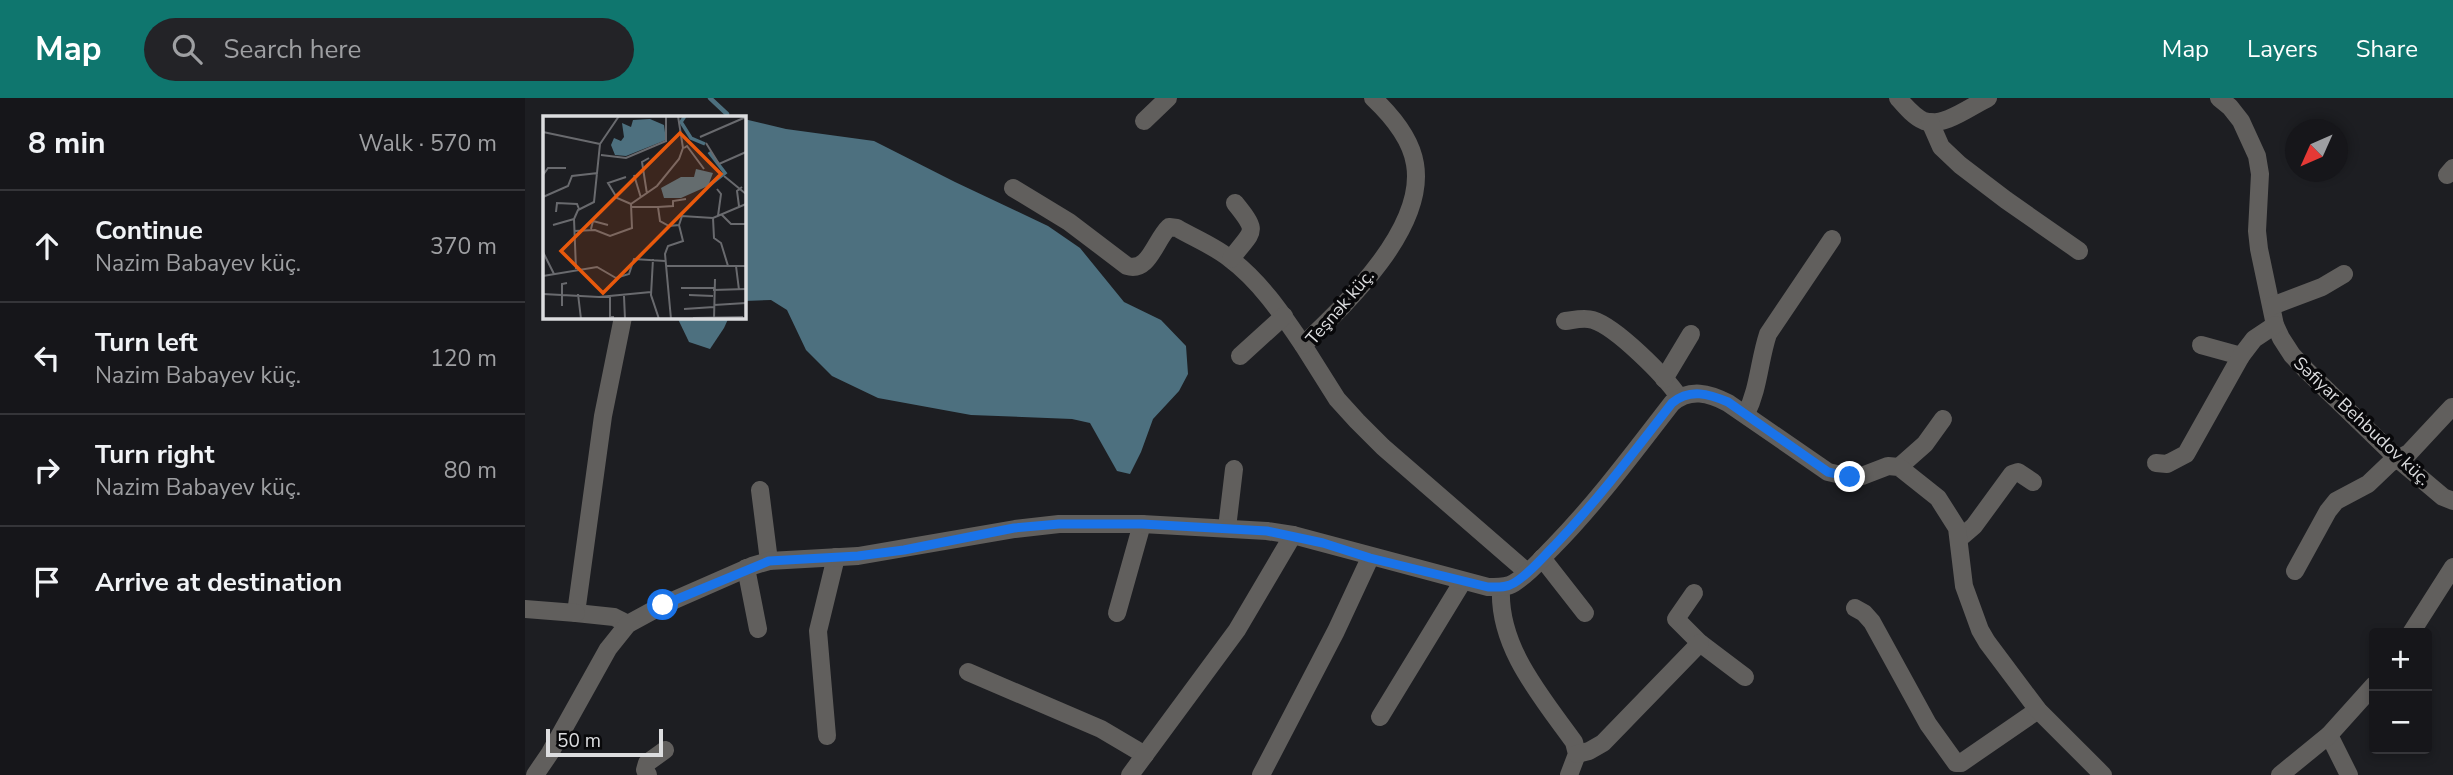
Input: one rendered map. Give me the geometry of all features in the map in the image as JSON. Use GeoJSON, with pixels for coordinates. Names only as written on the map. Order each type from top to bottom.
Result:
{"type":"FeatureCollection","features":[{"type":"Feature","properties":{"kind":"street"},"geometry":{"type":"LineString","coordinates":[[1144,121],[1168,98]]}},
{"type":"Feature","properties":{"kind":"street","name":"Teşnək küç."},"geometry":{"type":"LineString","coordinates":[[1373,98],[1393,119],[1404,136],[1415,163],[1416,178],[1407,217],[1396,240],[1359,288],[1303,345],[1330,389],[1357,421],[1383,447],[1527,572]]}},
{"type":"Feature","properties":{"kind":"street"},"geometry":{"type":"LineString","coordinates":[[1898,98],[1919,118],[1930,122],[1945,119],[1988,98]]}},
{"type":"Feature","properties":{"kind":"street","name":"Səfiyar Behbudov küç."},"geometry":{"type":"LineString","coordinates":[[2219,98],[2241,121],[2257,156],[2260,174],[2257,230],[2275,325],[2292,355],[2398,459],[2443,497],[2453,501]]}},
{"type":"Feature","properties":{"kind":"street"},"geometry":{"type":"LineString","coordinates":[[1930,122],[1941,147],[1961,165],[2005,201],[2079,251]]}},
{"type":"Feature","properties":{"kind":"street"},"geometry":{"type":"LineString","coordinates":[[1013,188],[1069,222],[1127,266],[1135,269],[1142,266],[1169,227],[1177,228],[1231,259],[1248,274],[1284,316],[1303,345]]}},
{"type":"Feature","properties":{"kind":"street"},"geometry":{"type":"LineString","coordinates":[[1231,259],[1252,230],[1252,224],[1235,203]]}},
{"type":"Feature","properties":{"kind":"street"},"geometry":{"type":"LineString","coordinates":[[1746,414],[1758,383],[1762,351],[1768,334],[1832,239]]}},
{"type":"Feature","properties":{"kind":"street"},"geometry":{"type":"LineString","coordinates":[[2271,306],[2302,296],[2344,274]]}},
{"type":"Feature","properties":{"kind":"street"},"geometry":{"type":"LineString","coordinates":[[1240,356],[1284,316]]}},
{"type":"Feature","properties":{"kind":"street"},"geometry":{"type":"LineString","coordinates":[[576,613],[603,416],[623,318]]}},
{"type":"Feature","properties":{"kind":"street"},"geometry":{"type":"LineString","coordinates":[[1566,321],[1589,318],[1612,329],[1679,397]]}},
{"type":"Feature","properties":{"kind":"street"},"geometry":{"type":"LineString","coordinates":[[2157,463],[2167,464],[2186,454],[2241,356],[2254,339],[2275,325]]}},
{"type":"Feature","properties":{"kind":"street"},"geometry":{"type":"LineString","coordinates":[[1664,379],[1691,334]]}},
{"type":"Feature","properties":{"kind":"street"},"geometry":{"type":"LineString","coordinates":[[2201,345],[2241,356]]}},
{"type":"Feature","properties":{"kind":"street"},"geometry":{"type":"LineString","coordinates":[[535,775],[608,649],[628,624],[663,605],[746,568],[769,561],[904,550],[1014,528],[1059,524],[1142,524],[1267,531],[1488,587],[1501,587],[1514,583],[1542,558],[1583,516],[1672,403],[1679,397],[1694,393],[1711,395],[1746,414],[1828,472],[1850,477],[1862,476],[1888,466],[1899,467],[1938,498],[1953,519],[1960,538],[1964,586],[1980,630],[2038,710],[2103,775]]}},
{"type":"Feature","properties":{"kind":"street"},"geometry":{"type":"LineString","coordinates":[[2295,571],[2328,510],[2336,501],[2368,484],[2390,463],[2420,443],[2452,407]]}},
{"type":"Feature","properties":{"kind":"street"},"geometry":{"type":"LineString","coordinates":[[1899,467],[1925,444],[1943,419]]}},
{"type":"Feature","properties":{"kind":"street"},"geometry":{"type":"LineString","coordinates":[[1227,528],[1234,469]]}},
{"type":"Feature","properties":{"kind":"street"},"geometry":{"type":"LineString","coordinates":[[1960,538],[1974,526],[2013,474],[2018,472],[2033,482]]}},
{"type":"Feature","properties":{"kind":"street"},"geometry":{"type":"LineString","coordinates":[[759,490],[769,561]]}},
{"type":"Feature","properties":{"kind":"street"},"geometry":{"type":"LineString","coordinates":[[1117,613],[1142,524]]}},
{"type":"Feature","properties":{"kind":"street"},"geometry":{"type":"LineString","coordinates":[[1131,775],[1237,630],[1293,536]]}},
{"type":"Feature","properties":{"kind":"street"},"geometry":{"type":"LineString","coordinates":[[827,736],[818,631],[836,557]]}},
{"type":"Feature","properties":{"kind":"street"},"geometry":{"type":"LineString","coordinates":[[1261,775],[1336,631],[1370,558]]}},
{"type":"Feature","properties":{"kind":"street"},"geometry":{"type":"LineString","coordinates":[[1542,558],[1585,613]]}},
{"type":"Feature","properties":{"kind":"street"},"geometry":{"type":"LineString","coordinates":[[2414,628],[2453,567]]}},
{"type":"Feature","properties":{"kind":"street"},"geometry":{"type":"LineString","coordinates":[[746,568],[758,629]]}},
{"type":"Feature","properties":{"kind":"street"},"geometry":{"type":"LineString","coordinates":[[1380,717],[1463,580]]}},
{"type":"Feature","properties":{"kind":"street"},"geometry":{"type":"LineString","coordinates":[[1501,587],[1500,607],[1503,621],[1519,660],[1574,742],[1577,754],[1569,775]]}},
{"type":"Feature","properties":{"kind":"street"},"geometry":{"type":"LineString","coordinates":[[1694,593],[1676,619],[1700,643],[1745,677]]}},
{"type":"Feature","properties":{"kind":"street"},"geometry":{"type":"LineString","coordinates":[[1855,608],[1872,622],[1928,724],[1956,763],[1961,763],[2038,710]]}},
{"type":"Feature","properties":{"kind":"street"},"geometry":{"type":"LineString","coordinates":[[525,609],[614,617],[628,624]]}},
{"type":"Feature","properties":{"kind":"street"},"geometry":{"type":"LineString","coordinates":[[1577,754],[1603,743],[1700,643]]}},
{"type":"Feature","properties":{"kind":"street"},"geometry":{"type":"LineString","coordinates":[[968,671],[1101,729],[1145,755]]}},
{"type":"Feature","properties":{"kind":"street"},"geometry":{"type":"LineString","coordinates":[[2280,775],[2329,735],[2370,691]]}},
{"type":"Feature","properties":{"kind":"street"},"geometry":{"type":"LineString","coordinates":[[2329,735],[2349,775]]}},
{"type":"Feature","properties":{"kind":"street"},"geometry":{"type":"LineString","coordinates":[[648,775],[645,769],[647,764],[665,750]]}},
{"type":"Feature","properties":{"kind":"water"},"geometry":{"type":"Polygon","coordinates":[[[745,119],[786,129],[874,141],[1048,226],[1080,248],[1124,302],[1161,320],[1186,346],[1188,374],[1179,391],[1153,419],[1130,474],[1117,471],[1090,423],[1072,419],[971,415],[878,398],[832,376],[806,350],[787,310],[771,300],[745,301],[745,119]]]}},
{"type":"Feature","properties":{"kind":"water"},"geometry":{"type":"Polygon","coordinates":[[[677,318],[729,318],[710,349],[689,342],[677,318]]]}},
{"type":"Feature","properties":{"kind":"waterway"},"geometry":{"type":"LineString","coordinates":[[710,98],[727,114]]}},
{"type":"Feature","properties":{"kind":"route"},"geometry":{"type":"LineString","coordinates":[[663,605],[746,568],[769,561],[858,556],[904,550],[1014,528],[1059,524],[1142,524],[1267,531],[1323,543],[1370,558],[1488,587],[1501,587],[1514,583],[1542,558],[1583,516],[1672,403],[1679,397],[1694,393],[1711,395],[1728,402],[1828,472],[1850,477]]}}]}
